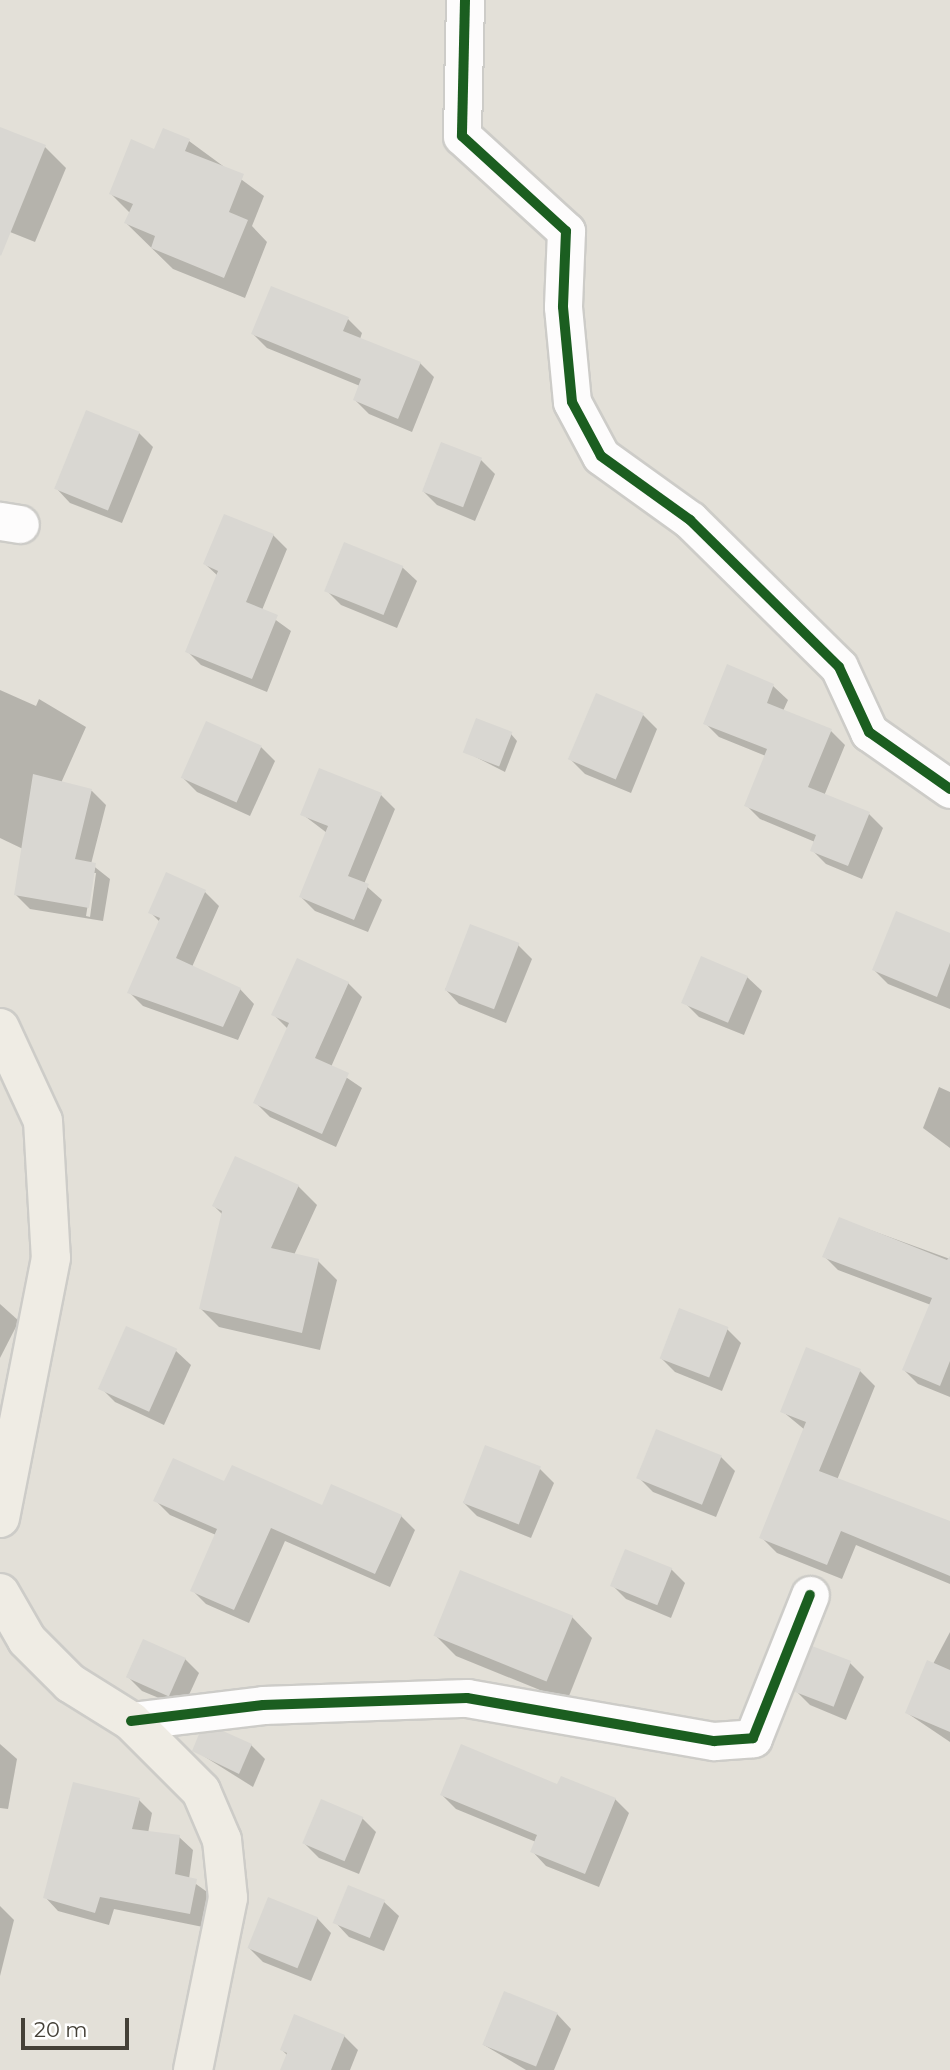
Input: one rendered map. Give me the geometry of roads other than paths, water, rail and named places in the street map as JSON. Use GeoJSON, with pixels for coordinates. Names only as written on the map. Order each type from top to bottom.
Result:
{"type":"FeatureCollection","features":[{"type":"Feature","properties":{"kind":"main road"},"geometry":{"type":"LineString","coordinates":[[0,1028],[43,1121],[51,1258],[0,1518]]}},
{"type":"Feature","properties":{"kind":"main road"},"geometry":{"type":"LineString","coordinates":[[0,1593],[35,1649],[71,1683],[131,1721],[201,1791],[222,1840],[228,1898],[193,2070]]}},
{"type":"Feature","properties":{"kind":"street"},"geometry":{"type":"LineString","coordinates":[[465,0],[463,136],[566,231],[563,307],[572,402],[601,456],[690,520],[839,667],[869,732],[950,789]]}},
{"type":"Feature","properties":{"kind":"street"},"geometry":{"type":"LineString","coordinates":[[131,1721],[263,1704],[467,1699],[714,1741],[753,1738],[810,1595]]}}]}
